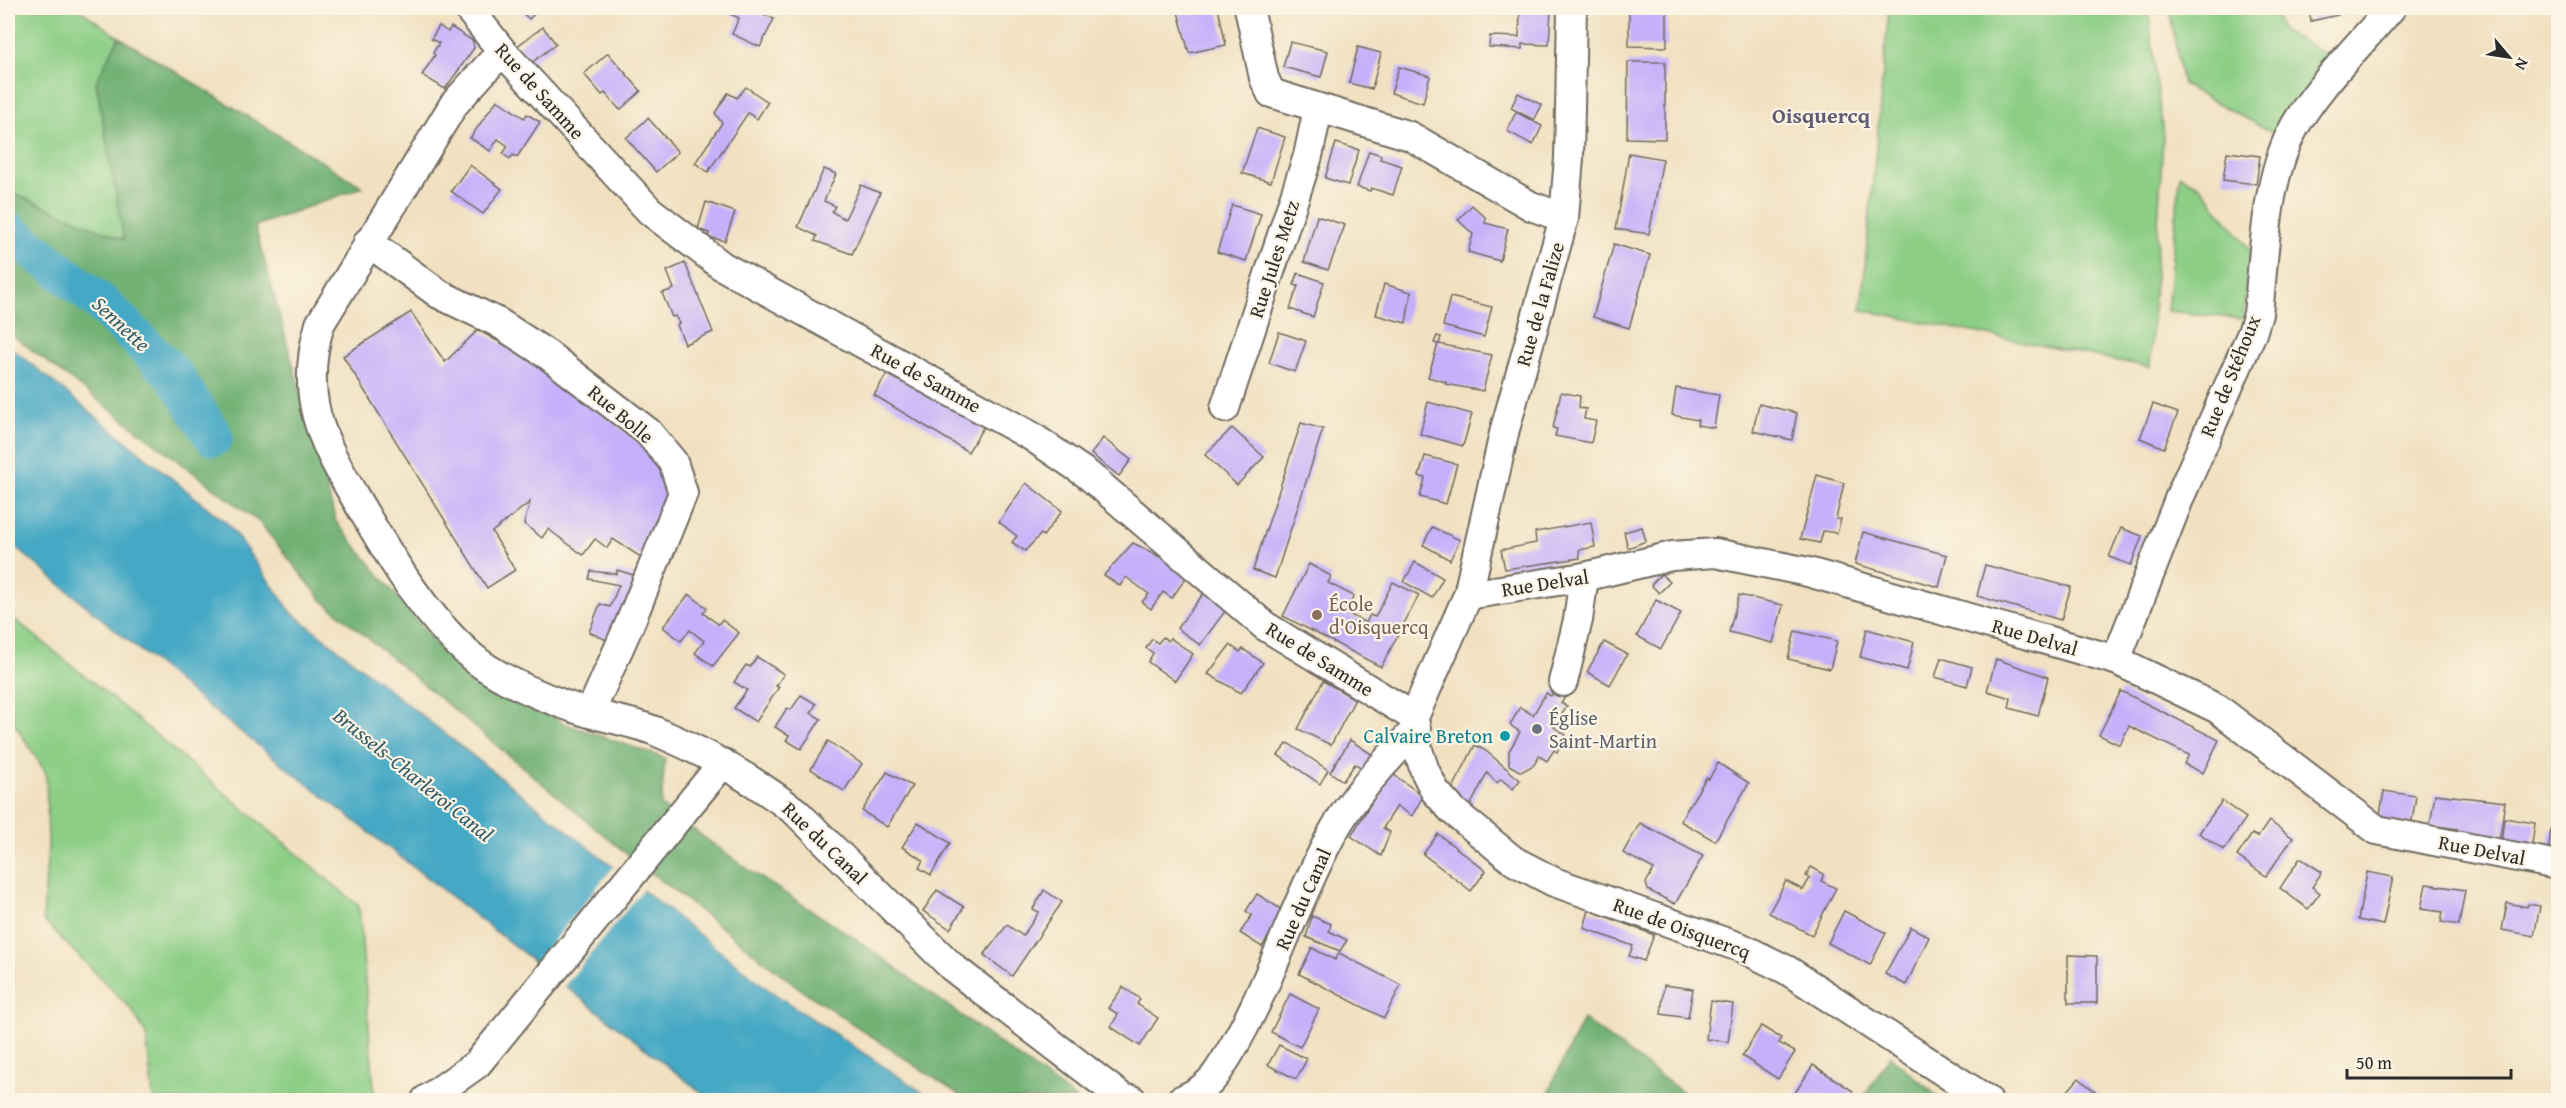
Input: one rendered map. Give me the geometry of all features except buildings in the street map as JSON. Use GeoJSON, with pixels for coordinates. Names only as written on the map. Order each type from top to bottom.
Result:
{"type":"FeatureCollection","features":[{"type":"Feature","properties":{"kind":"street","name":"Rue de Samme"},"geometry":{"type":"LineString","coordinates":[[468,8],[502,51],[650,211],[722,266],[1031,436],[1087,474],[1264,626],[1415,723]]}},
{"type":"Feature","properties":{"kind":"street"},"geometry":{"type":"LineString","coordinates":[[1249,8],[1266,86],[1278,97],[1410,136],[1531,206],[1564,218]]}},
{"type":"Feature","properties":{"kind":"street","name":"Rue de la Falize"},"geometry":{"type":"LineString","coordinates":[[1415,723],[1468,595],[1505,429],[1564,218],[1569,158],[1572,8]]}},
{"type":"Feature","properties":{"kind":"street","name":"Rue de Stéhoux"},"geometry":{"type":"LineString","coordinates":[[2116,660],[2181,494],[2252,333],[2258,314],[2274,184],[2286,144],[2309,107],[2391,8]]}},
{"type":"Feature","properties":{"kind":"street"},"geometry":{"type":"LineString","coordinates":[[426,1101],[477,1064],[723,763],[653,730],[590,713],[530,691],[471,657],[412,593],[328,453],[309,388],[312,350],[320,324],[454,104],[502,51]]}},
{"type":"Feature","properties":{"kind":"street","name":"Rue Jules Metz"},"geometry":{"type":"LineString","coordinates":[[1225,408],[1308,156],[1318,109]]}},
{"type":"Feature","properties":{"kind":"street","name":"Rue Bolle"},"geometry":{"type":"LineString","coordinates":[[368,242],[439,294],[499,323],[548,355],[648,432],[673,462],[683,493],[630,623],[590,713]]}},
{"type":"Feature","properties":{"kind":"street","name":"Rue Delval"},"geometry":{"type":"LineString","coordinates":[[1468,595],[1584,577],[1672,556],[1715,553],[1808,572],[2116,660],[2218,709],[2377,830],[2559,865]]}},
{"type":"Feature","properties":{"kind":"street"},"geometry":{"type":"LineString","coordinates":[[1563,681],[1578,620],[1584,577]]}},
{"type":"Feature","properties":{"kind":"street","name":"Rue du Canal"},"geometry":{"type":"LineString","coordinates":[[1181,1101],[1198,1093],[1219,1071],[1265,984],[1334,830],[1367,783],[1415,723]]}},
{"type":"Feature","properties":{"kind":"street","name":"Rue de Oisquercq"},"geometry":{"type":"LineString","coordinates":[[1415,723],[1418,750],[1435,791],[1470,826],[1514,861],[1554,882],[1742,948],[1787,970],[1986,1101]]}},
{"type":"Feature","properties":{"kind":"street","name":"Rue du Canal"},"geometry":{"type":"LineString","coordinates":[[723,763],[796,812],[952,967],[1124,1099],[1132,1101]]}},
{"type":"Feature","properties":{"kind":"green space"},"geometry":{"type":"Polygon","coordinates":[[[8,8],[77,8],[119,37],[96,82],[125,241],[13,193],[8,187],[8,8]]]}},
{"type":"Feature","properties":{"kind":"green space"},"geometry":{"type":"Polygon","coordinates":[[[1889,8],[2148,8],[2163,136],[2150,367],[1861,310],[1889,8]]]}},
{"type":"Feature","properties":{"kind":"green space"},"geometry":{"type":"Polygon","coordinates":[[[2169,8],[2274,8],[2281,30],[2336,60],[2278,135],[2183,85],[2169,8]]]}},
{"type":"Feature","properties":{"kind":"green space"},"geometry":{"type":"Polygon","coordinates":[[[119,37],[363,187],[255,226],[336,522],[442,651],[563,723],[665,758],[661,806],[752,872],[859,941],[1077,1100],[967,1100],[799,988],[622,850],[321,599],[259,522],[8,332],[8,187],[13,193],[124,240],[96,82],[119,37]]]}},
{"type":"Feature","properties":{"kind":"green space"},"geometry":{"type":"Polygon","coordinates":[[[2180,175],[2200,186],[2251,251],[2243,319],[2167,311],[2180,175]]]}},
{"type":"Feature","properties":{"kind":"green space"},"geometry":{"type":"Polygon","coordinates":[[[8,614],[100,688],[359,906],[375,1100],[153,1100],[146,1034],[132,1010],[43,920],[48,844],[46,773],[8,713],[8,614]]]}},
{"type":"Feature","properties":{"kind":"green space"},"geometry":{"type":"Polygon","coordinates":[[[1583,1019],[1693,1100],[1559,1100],[1549,1090],[1583,1019]]]}},
{"type":"Feature","properties":{"kind":"green space"},"geometry":{"type":"Polygon","coordinates":[[[1890,1056],[1942,1100],[1862,1100],[1890,1056]]]}},
{"type":"Feature","properties":{"kind":"water","name":"Brussels–Charleroi Canal"},"geometry":{"type":"Polygon","coordinates":[[[8,345],[229,525],[291,612],[769,990],[934,1100],[711,1100],[195,696],[8,541],[8,345]]]}},
{"type":"Feature","properties":{"kind":"pier"},"geometry":{"type":"Polygon","coordinates":[[[615,865],[644,888],[562,989],[533,966],[615,865]]]}},
{"type":"Feature","properties":{"kind":"waterway","name":"Sennette"},"geometry":{"type":"LineString","coordinates":[[8,230],[101,303],[173,374],[214,437]]}},
{"type":"Feature","properties":{"kind":"place","name":"École d'Oisquercq"},"geometry":{"type":"Point","coordinates":[1317,615]}},
{"type":"Feature","properties":{"kind":"place","name":"Église Saint-Martin"},"geometry":{"type":"Point","coordinates":[1537,729]}},
{"type":"Feature","properties":{"kind":"place","name":"Calvaire Breton"},"geometry":{"type":"Point","coordinates":[1505,736]}},
{"type":"Feature","properties":{"kind":"district","name":"Oisquercq"},"geometry":{"type":"Point","coordinates":[1821,115]}}]}
